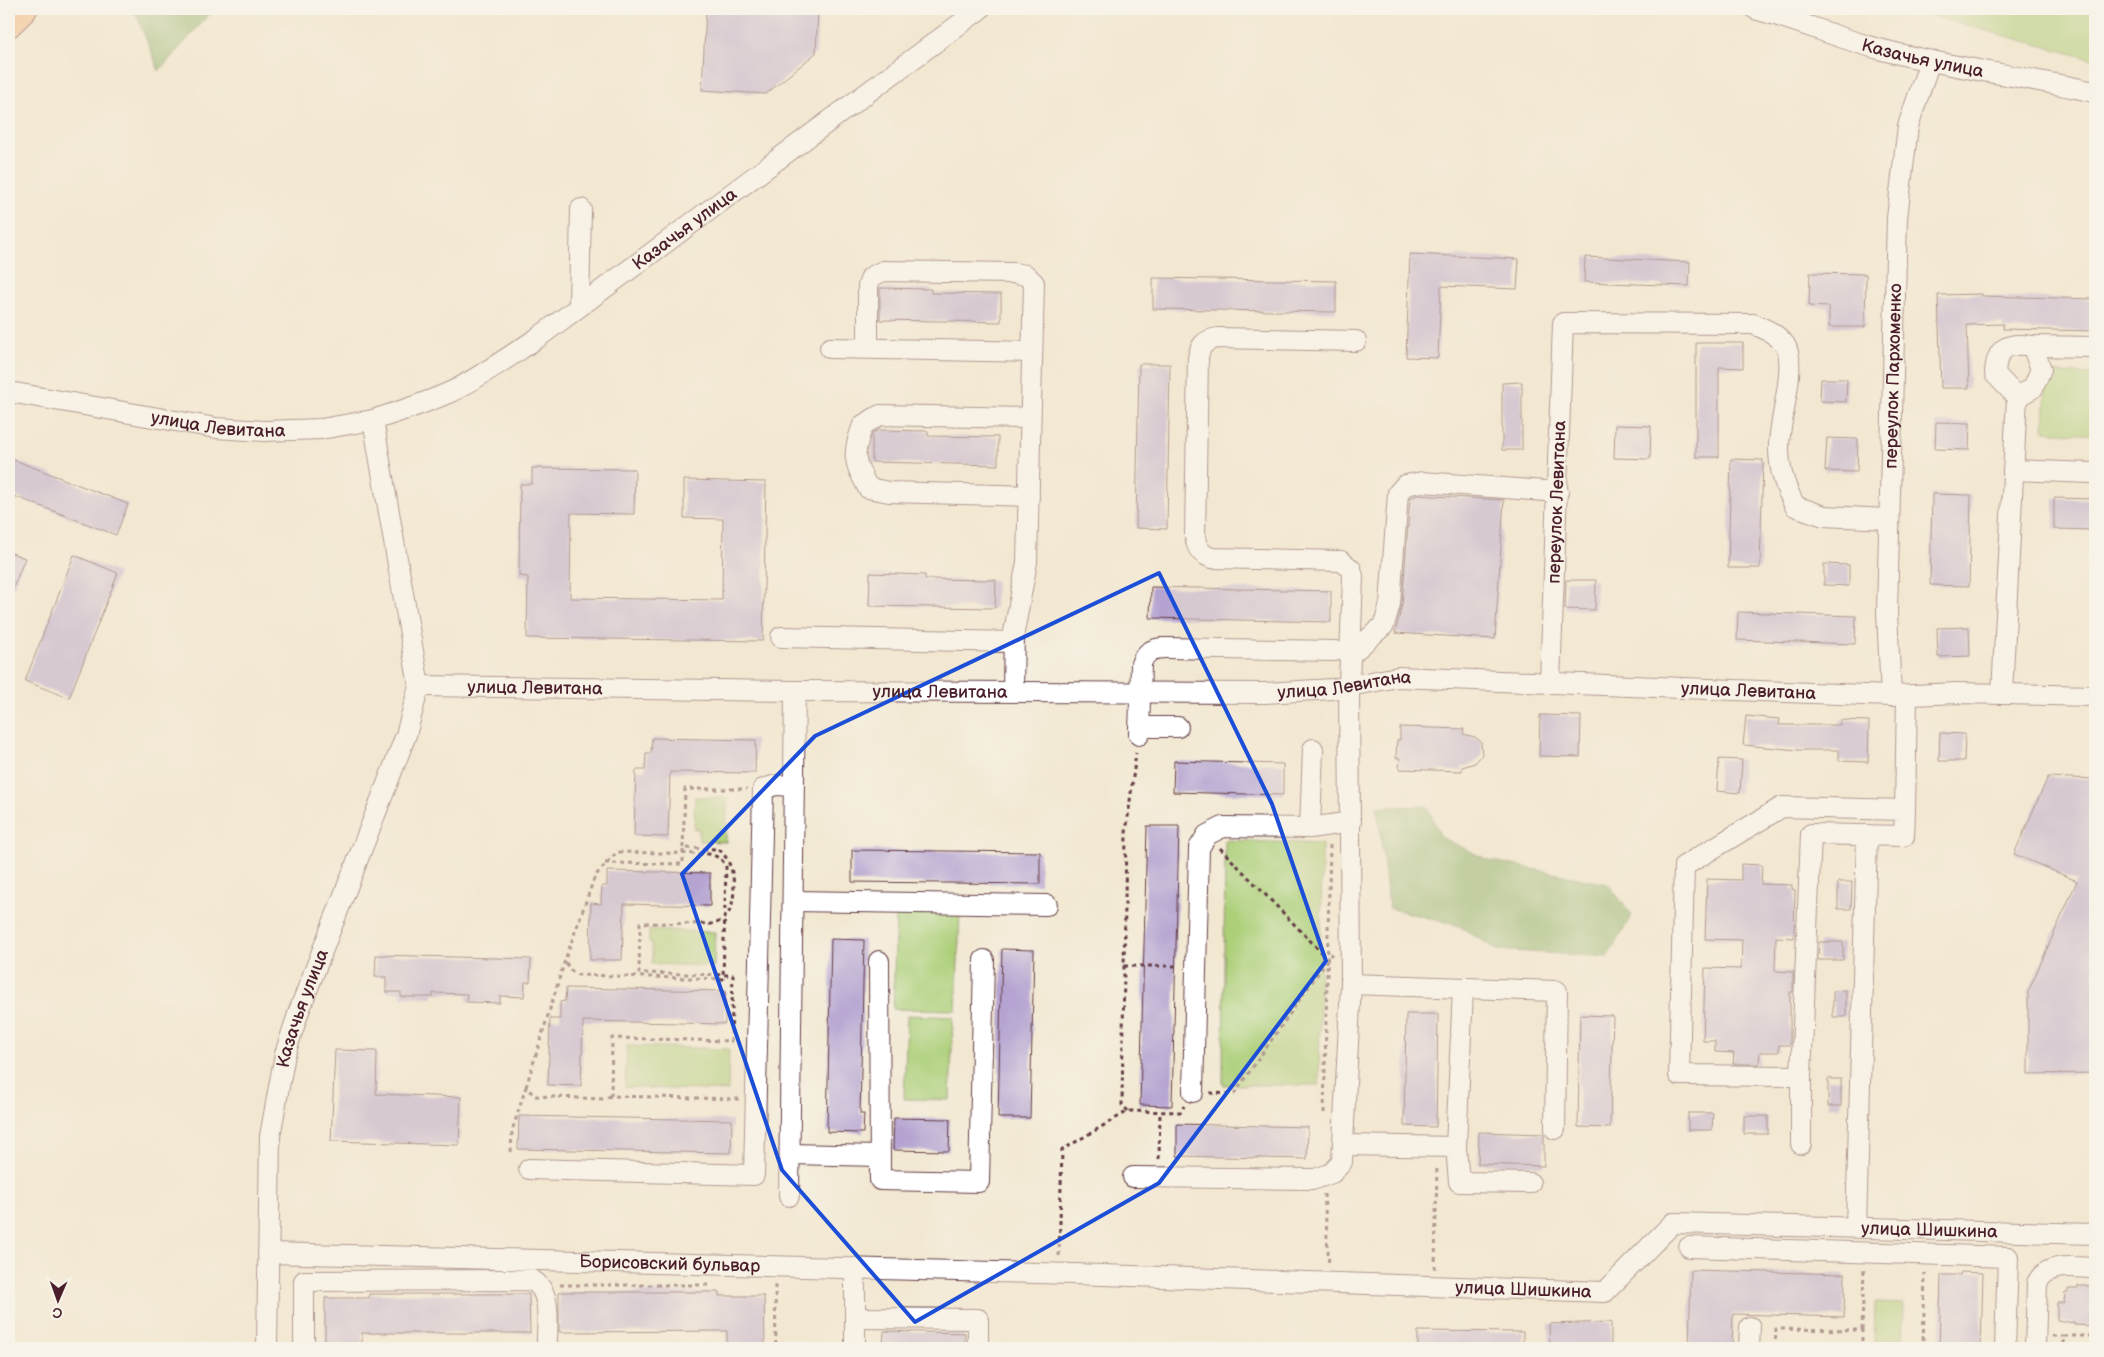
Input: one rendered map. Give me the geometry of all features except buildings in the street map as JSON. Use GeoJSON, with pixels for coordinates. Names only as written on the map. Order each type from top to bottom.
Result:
{"type":"FeatureCollection","features":[{"type":"Feature","properties":{"kind":"main road"},"geometry":{"type":"LineString","coordinates":[[9,24],[24,9]]}},
{"type":"Feature","properties":{"kind":"street","name":"Казачья улица"},"geometry":{"type":"LineString","coordinates":[[373,420],[418,405],[456,389],[492,368],[579,306],[980,9]]}},
{"type":"Feature","properties":{"kind":"street","name":"Казачья улица"},"geometry":{"type":"LineString","coordinates":[[1755,9],[1877,48],[1930,61],[2036,79],[2095,92]]}},
{"type":"Feature","properties":{"kind":"street","name":"переулок Пархоменко"},"geometry":{"type":"LineString","coordinates":[[1867,835],[1904,836],[1905,810],[1899,696],[1887,612],[1897,218],[1908,126],[1930,61]]}},
{"type":"Feature","properties":{"kind":"street"},"geometry":{"type":"LineString","coordinates":[[579,306],[581,209]]}},
{"type":"Feature","properties":{"kind":"street"},"geometry":{"type":"LineString","coordinates":[[868,348],[868,286],[871,277],[883,271],[1013,272],[1026,275],[1034,283],[1028,562],[1014,642],[1013,691]]}},
{"type":"Feature","properties":{"kind":"street","name":"переулок Левитана"},"geometry":{"type":"LineString","coordinates":[[1550,682],[1563,323],[1753,324],[1772,332],[1786,346],[1789,372],[1779,447],[1783,484],[1795,506],[1824,516],[1889,519]]}},
{"type":"Feature","properties":{"kind":"street"},"geometry":{"type":"LineString","coordinates":[[1133,1177],[1323,1177],[1332,1173],[1342,1162],[1350,984],[1352,822],[1349,685],[1343,653],[1353,576],[1346,564],[1333,560],[1212,558],[1205,556],[1196,546],[1198,377],[1199,350],[1207,341],[1212,339],[1356,341]]}},
{"type":"Feature","properties":{"kind":"street"},"geometry":{"type":"LineString","coordinates":[[2002,694],[2017,397],[1995,374],[1996,358],[2001,351],[2019,344],[2095,347]]}},
{"type":"Feature","properties":{"kind":"street"},"geometry":{"type":"LineString","coordinates":[[2017,397],[2033,388],[2041,369],[2032,346]]}},
{"type":"Feature","properties":{"kind":"street"},"geometry":{"type":"LineString","coordinates":[[830,348],[1032,352]]}},
{"type":"Feature","properties":{"kind":"street","name":"улица Левитана"},"geometry":{"type":"LineString","coordinates":[[9,392],[216,428],[264,431],[321,429],[373,420]]}},
{"type":"Feature","properties":{"kind":"street"},"geometry":{"type":"LineString","coordinates":[[1029,496],[889,492],[868,488],[855,464],[857,441],[863,425],[880,415],[1030,418]]}},
{"type":"Feature","properties":{"kind":"street"},"geometry":{"type":"LineString","coordinates":[[373,420],[419,686]]}},
{"type":"Feature","properties":{"kind":"street"},"geometry":{"type":"LineString","coordinates":[[2013,470],[2092,473]]}},
{"type":"Feature","properties":{"kind":"street"},"geometry":{"type":"LineString","coordinates":[[1178,727],[1139,731],[1142,659],[1146,654],[1158,648],[1343,653],[1384,625],[1390,604],[1398,493],[1405,485],[1422,482],[1558,492]]}},
{"type":"Feature","properties":{"kind":"street"},"geometry":{"type":"LineString","coordinates":[[781,637],[1014,642]]}},
{"type":"Feature","properties":{"kind":"street","name":"улица Левитана"},"geometry":{"type":"LineString","coordinates":[[419,686],[795,691],[1264,693],[1333,689],[1398,677],[1899,696],[1957,693],[2095,696]]}},
{"type":"Feature","properties":{"kind":"street","name":"Казачья улица"},"geometry":{"type":"LineString","coordinates":[[267,1348],[270,1136],[285,1054],[299,1011],[406,735],[419,686]]}},
{"type":"Feature","properties":{"kind":"street"},"geometry":{"type":"LineString","coordinates":[[789,1196],[794,901],[792,786],[795,691]]}},
{"type":"Feature","properties":{"kind":"street"},"geometry":{"type":"LineString","coordinates":[[1310,828],[1313,749]]}},
{"type":"Feature","properties":{"kind":"street"},"geometry":{"type":"LineString","coordinates":[[529,1169],[754,1175],[763,789],[776,786],[792,786]]}},
{"type":"Feature","properties":{"kind":"street"},"geometry":{"type":"LineString","coordinates":[[1801,1076],[1679,1075],[1684,866],[1782,807],[1905,810]]}},
{"type":"Feature","properties":{"kind":"street"},"geometry":{"type":"LineString","coordinates":[[1192,1092],[1199,848],[1207,835],[1222,827],[1310,828],[1352,822]]}},
{"type":"Feature","properties":{"kind":"street"},"geometry":{"type":"LineString","coordinates":[[1801,1144],[1801,1076],[1811,834],[1867,835],[1856,1227]]}},
{"type":"Feature","properties":{"kind":"street"},"geometry":{"type":"LineString","coordinates":[[794,901],[1047,905]]}},
{"type":"Feature","properties":{"kind":"street"},"geometry":{"type":"LineString","coordinates":[[879,961],[880,1180],[979,1182],[984,960]]}},
{"type":"Feature","properties":{"kind":"street"},"geometry":{"type":"LineString","coordinates":[[1350,984],[1557,991],[1555,1129]]}},
{"type":"Feature","properties":{"kind":"street"},"geometry":{"type":"LineString","coordinates":[[1463,989],[1456,1147],[1459,1182],[1530,1184]]}},
{"type":"Feature","properties":{"kind":"street"},"geometry":{"type":"LineString","coordinates":[[1344,1145],[1456,1147]]}},
{"type":"Feature","properties":{"kind":"street"},"geometry":{"type":"LineString","coordinates":[[790,1154],[880,1156]]}},
{"type":"Feature","properties":{"kind":"street","name":"улица Шишкина"},"geometry":{"type":"LineString","coordinates":[[1066,1274],[1605,1292],[1673,1222],[2095,1234]]}},
{"type":"Feature","properties":{"kind":"street"},"geometry":{"type":"LineString","coordinates":[[1689,1247],[2008,1257],[2005,1348]]}},
{"type":"Feature","properties":{"kind":"street","name":"Борисовский бульвар"},"geometry":{"type":"LineString","coordinates":[[268,1253],[1066,1274]]}},
{"type":"Feature","properties":{"kind":"street"},"geometry":{"type":"LineString","coordinates":[[855,1268],[855,1348]]}},
{"type":"Feature","properties":{"kind":"street"},"geometry":{"type":"LineString","coordinates":[[2035,1348],[2037,1283],[2039,1279],[2054,1268],[2095,1268]]}},
{"type":"Feature","properties":{"kind":"street"},"geometry":{"type":"LineString","coordinates":[[304,1348],[304,1281],[532,1280],[541,1285],[546,1299],[546,1348]]}},
{"type":"Feature","properties":{"kind":"street"},"geometry":{"type":"LineString","coordinates":[[855,1318],[978,1319],[978,1348]]}},
{"type":"Feature","properties":{"kind":"street"},"geometry":{"type":"LineString","coordinates":[[1750,1327],[1750,1348]]}},
{"type":"Feature","properties":{"kind":"path"},"geometry":{"type":"LineString","coordinates":[[1128,1111],[1122,1105],[1126,833],[1139,731]]}},
{"type":"Feature","properties":{"kind":"path"},"geometry":{"type":"LineString","coordinates":[[605,863],[683,864],[685,789],[763,789]]}},
{"type":"Feature","properties":{"kind":"path"},"geometry":{"type":"LineString","coordinates":[[1324,1118],[1330,826]]}},
{"type":"Feature","properties":{"kind":"path"},"geometry":{"type":"LineString","coordinates":[[1207,835],[1328,958]]}},
{"type":"Feature","properties":{"kind":"path"},"geometry":{"type":"LineString","coordinates":[[639,975],[640,923],[715,924],[724,917],[732,906],[732,869],[727,856],[718,849],[683,848]]}},
{"type":"Feature","properties":{"kind":"path"},"geometry":{"type":"LineString","coordinates":[[511,1152],[512,1131],[565,960],[595,876],[617,852],[709,854],[715,855],[723,862],[726,866],[723,975]]}},
{"type":"Feature","properties":{"kind":"path"},"geometry":{"type":"LineString","coordinates":[[1066,1274],[1062,1150],[1128,1111],[1181,1112],[1192,1092],[1234,1094],[1351,925]]}},
{"type":"Feature","properties":{"kind":"path"},"geometry":{"type":"LineString","coordinates":[[565,960],[569,969],[578,975],[733,975],[731,1041],[612,1038],[611,1096]]}},
{"type":"Feature","properties":{"kind":"path"},"geometry":{"type":"LineString","coordinates":[[1124,966],[1196,967]]}},
{"type":"Feature","properties":{"kind":"path"},"geometry":{"type":"LineString","coordinates":[[526,1087],[535,1096],[603,1099],[611,1096],[741,1099],[742,1107]]}},
{"type":"Feature","properties":{"kind":"path"},"geometry":{"type":"LineString","coordinates":[[1159,1177],[1160,1112]]}},
{"type":"Feature","properties":{"kind":"path"},"geometry":{"type":"LineString","coordinates":[[1435,1286],[1437,1176]]}},
{"type":"Feature","properties":{"kind":"path"},"geometry":{"type":"LineString","coordinates":[[1323,1177],[1330,1283]]}},
{"type":"Feature","properties":{"kind":"path"},"geometry":{"type":"LineString","coordinates":[[1862,1348],[1864,1253]]}},
{"type":"Feature","properties":{"kind":"path"},"geometry":{"type":"LineString","coordinates":[[1923,1348],[1925,1255]]}},
{"type":"Feature","properties":{"kind":"path"},"geometry":{"type":"LineString","coordinates":[[541,1285],[717,1285]]}},
{"type":"Feature","properties":{"kind":"path"},"geometry":{"type":"LineString","coordinates":[[766,1285],[776,1285],[776,1348]]}},
{"type":"Feature","properties":{"kind":"path"},"geometry":{"type":"LineString","coordinates":[[1775,1348],[1776,1328],[1862,1330]]}},
{"type":"Feature","properties":{"kind":"path"},"geometry":{"type":"LineString","coordinates":[[2064,1336],[2095,1336]]}},
{"type":"Feature","properties":{"kind":"highlighted area"},"geometry":{"type":"Polygon","coordinates":[[[1159,573],[1272,804],[1326,961],[1159,1183],[915,1322],[782,1170],[682,874],[815,736],[1159,573]]]}},
{"type":"Feature","properties":{"kind":"green space"},"geometry":{"type":"Polygon","coordinates":[[[134,9],[214,9],[159,71],[134,9]]]}},
{"type":"Feature","properties":{"kind":"green space"},"geometry":{"type":"Polygon","coordinates":[[[1906,9],[2095,9],[2095,60],[1906,9]]]}},
{"type":"Feature","properties":{"kind":"green space"},"geometry":{"type":"Polygon","coordinates":[[[2046,372],[2095,375],[2095,435],[2044,431],[2046,372]]]}},
{"type":"Feature","properties":{"kind":"green space"},"geometry":{"type":"Polygon","coordinates":[[[695,797],[727,798],[726,842],[699,841],[699,829],[694,829],[695,797]]]}},
{"type":"Feature","properties":{"kind":"green space"},"geometry":{"type":"Polygon","coordinates":[[[1427,806],[1441,837],[1488,860],[1608,884],[1632,915],[1607,957],[1497,950],[1459,926],[1389,908],[1377,807],[1427,806]]]}},
{"type":"Feature","properties":{"kind":"green space"},"geometry":{"type":"Polygon","coordinates":[[[1225,840],[1322,844],[1319,1085],[1223,1085],[1225,840]]]}},
{"type":"Feature","properties":{"kind":"green space"},"geometry":{"type":"Polygon","coordinates":[[[896,911],[960,913],[956,1010],[893,1009],[896,911]]]}},
{"type":"Feature","properties":{"kind":"green space"},"geometry":{"type":"Polygon","coordinates":[[[649,930],[715,932],[714,966],[652,964],[652,943],[649,943],[649,930]]]}},
{"type":"Feature","properties":{"kind":"green space"},"geometry":{"type":"Polygon","coordinates":[[[907,1015],[953,1017],[950,1100],[904,1099],[907,1015]]]}},
{"type":"Feature","properties":{"kind":"green space"},"geometry":{"type":"Polygon","coordinates":[[[627,1046],[729,1049],[728,1091],[625,1087],[627,1046]]]}},
{"type":"Feature","properties":{"kind":"green space"},"geometry":{"type":"Polygon","coordinates":[[[1875,1303],[1903,1304],[1902,1348],[1874,1348],[1875,1303]]]}}]}
